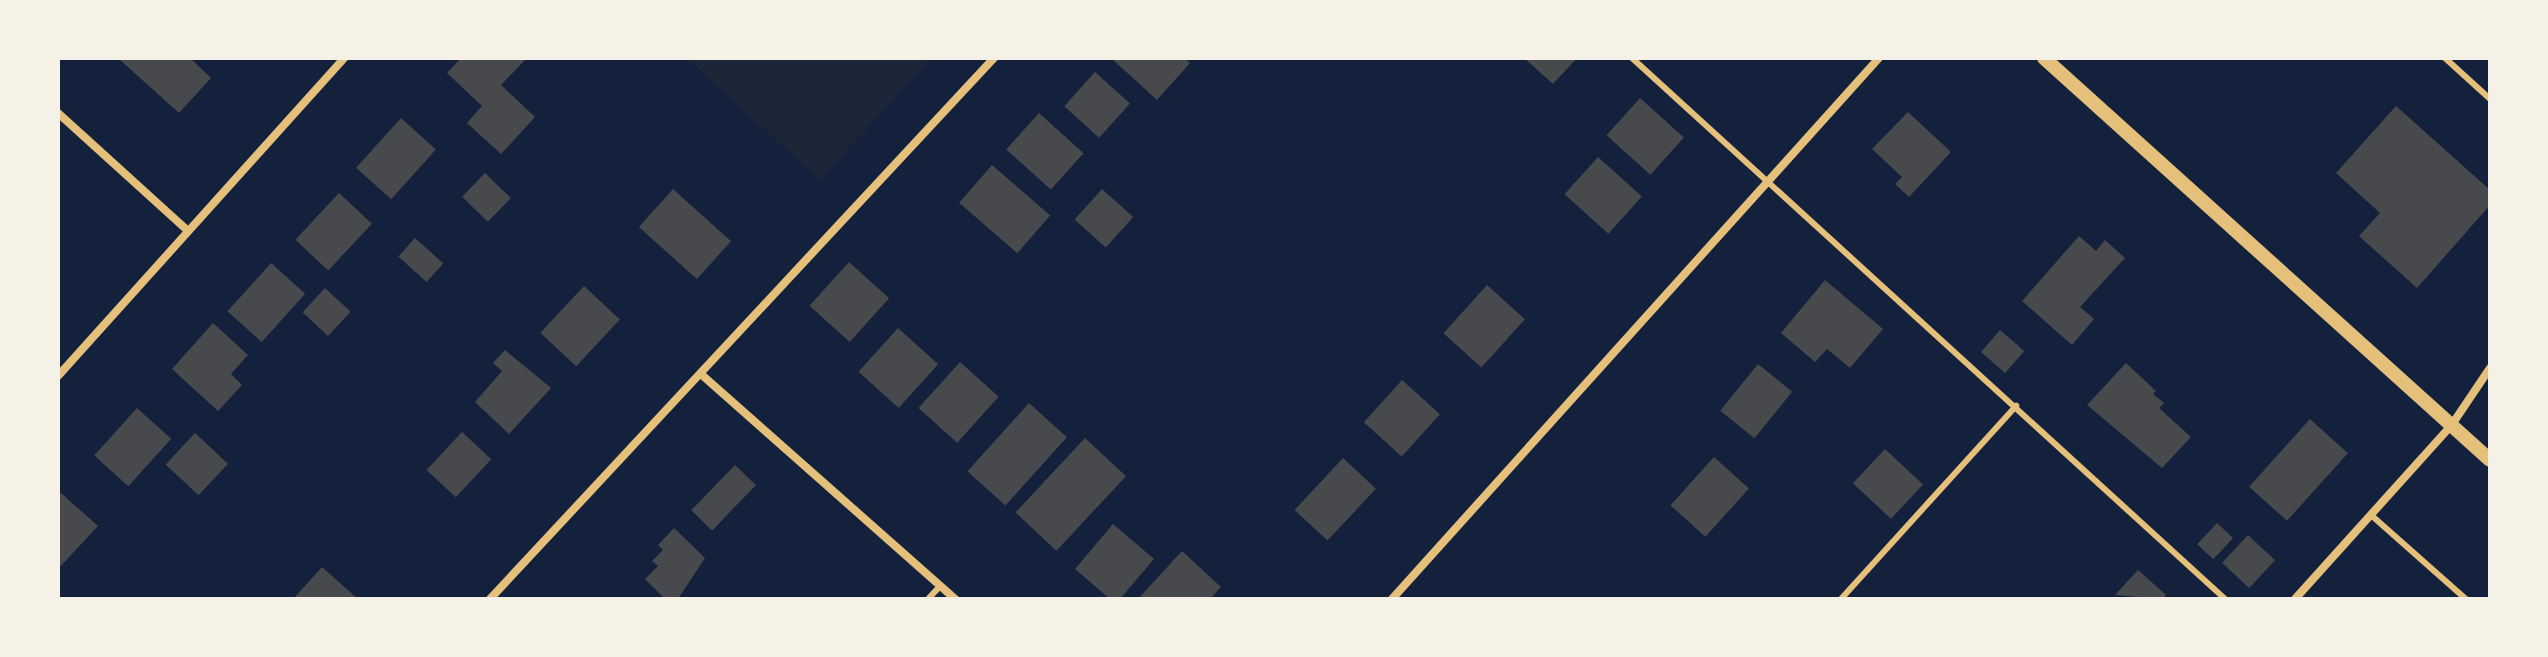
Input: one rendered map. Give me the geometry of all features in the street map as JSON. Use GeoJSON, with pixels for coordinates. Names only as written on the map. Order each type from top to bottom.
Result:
{"type":"FeatureCollection","features":[{"type":"Feature","properties":{"kind":"street"},"geometry":{"type":"LineString","coordinates":[[58,376],[344,58]]}},
{"type":"Feature","properties":{"kind":"street"},"geometry":{"type":"LineString","coordinates":[[490,599],[702,375],[994,58]]}},
{"type":"Feature","properties":{"kind":"street"},"geometry":{"type":"LineString","coordinates":[[1392,599],[1879,58]]}},
{"type":"Feature","properties":{"kind":"street"},"geometry":{"type":"LineString","coordinates":[[2044,58],[2490,460]]}},
{"type":"Feature","properties":{"kind":"street"},"geometry":{"type":"LineString","coordinates":[[58,113],[187,230]]}},
{"type":"Feature","properties":{"kind":"street"},"geometry":{"type":"LineString","coordinates":[[2295,599],[2451,426],[2490,368]]}},
{"type":"Feature","properties":{"kind":"street"},"geometry":{"type":"LineString","coordinates":[[702,375],[955,599]]}},
{"type":"Feature","properties":{"kind":"lane"},"geometry":{"type":"LineString","coordinates":[[1632,58],[1770,179],[2225,599]]}},
{"type":"Feature","properties":{"kind":"lane"},"geometry":{"type":"LineString","coordinates":[[2445,58],[2490,99]]}},
{"type":"Feature","properties":{"kind":"lane"},"geometry":{"type":"LineString","coordinates":[[1841,599],[2016,406]]}},
{"type":"Feature","properties":{"kind":"lane"},"geometry":{"type":"LineString","coordinates":[[2371,515],[2466,599]]}},
{"type":"Feature","properties":{"kind":"lane"},"geometry":{"type":"LineString","coordinates":[[928,599],[940,586]]}},
{"type":"Feature","properties":{"kind":"shaded area"},"geometry":{"type":"Polygon","coordinates":[[[686,58],[931,58],[820,180],[686,58]]]}},
{"type":"Feature","properties":{"kind":"building"},"geometry":{"type":"Polygon","coordinates":[[[118,58],[190,58],[211,78],[179,113],[118,58]]]}},
{"type":"Feature","properties":{"kind":"building"},"geometry":{"type":"Polygon","coordinates":[[[461,58],[527,58],[501,85],[535,117],[501,154],[467,123],[482,106],[447,73],[461,58]]]}},
{"type":"Feature","properties":{"kind":"building"},"geometry":{"type":"Polygon","coordinates":[[[1111,58],[1184,58],[1190,63],[1157,100],[1111,58]]]}},
{"type":"Feature","properties":{"kind":"building"},"geometry":{"type":"Polygon","coordinates":[[[1524,58],[1577,58],[1553,84],[1524,58]]]}},
{"type":"Feature","properties":{"kind":"building"},"geometry":{"type":"Polygon","coordinates":[[[1095,72],[1130,103],[1099,138],[1064,106],[1095,72]]]}},
{"type":"Feature","properties":{"kind":"building"},"geometry":{"type":"Polygon","coordinates":[[[1640,98],[1684,137],[1650,175],[1607,135],[1640,98]]]}},
{"type":"Feature","properties":{"kind":"building"},"geometry":{"type":"Polygon","coordinates":[[[2396,106],[2490,190],[2490,205],[2417,288],[2359,236],[2380,213],[2336,173],[2396,106]]]}},
{"type":"Feature","properties":{"kind":"building"},"geometry":{"type":"Polygon","coordinates":[[[1908,112],[1951,152],[1909,197],[1895,184],[1902,177],[1872,149],[1908,112]]]}},
{"type":"Feature","properties":{"kind":"building"},"geometry":{"type":"Polygon","coordinates":[[[1039,113],[1084,153],[1051,190],[1006,149],[1039,113]]]}},
{"type":"Feature","properties":{"kind":"building"},"geometry":{"type":"Polygon","coordinates":[[[401,118],[436,149],[391,199],[356,168],[401,118]]]}},
{"type":"Feature","properties":{"kind":"building"},"geometry":{"type":"Polygon","coordinates":[[[1598,157],[1642,196],[1608,234],[1565,194],[1598,157]]]}},
{"type":"Feature","properties":{"kind":"building"},"geometry":{"type":"Polygon","coordinates":[[[992,165],[1050,216],[1017,253],[959,203],[992,165]]]}},
{"type":"Feature","properties":{"kind":"building"},"geometry":{"type":"Polygon","coordinates":[[[485,173],[511,198],[488,222],[462,197],[485,173]]]}},
{"type":"Feature","properties":{"kind":"building"},"geometry":{"type":"Polygon","coordinates":[[[673,189],[731,241],[697,279],[639,227],[673,189]]]}},
{"type":"Feature","properties":{"kind":"building"},"geometry":{"type":"Polygon","coordinates":[[[1102,189],[1133,217],[1106,248],[1075,219],[1102,189]]]}},
{"type":"Feature","properties":{"kind":"building"},"geometry":{"type":"Polygon","coordinates":[[[339,193],[372,224],[328,270],[295,240],[339,193]]]}},
{"type":"Feature","properties":{"kind":"building"},"geometry":{"type":"Polygon","coordinates":[[[2079,236],[2096,251],[2105,240],[2125,258],[2080,307],[2094,319],[2072,345],[2022,301],[2079,236]]]}},
{"type":"Feature","properties":{"kind":"building"},"geometry":{"type":"Polygon","coordinates":[[[415,238],[443,263],[427,282],[398,257],[415,238]]]}},
{"type":"Feature","properties":{"kind":"building"},"geometry":{"type":"Polygon","coordinates":[[[849,262],[889,298],[850,342],[810,306],[849,262]]]}},
{"type":"Feature","properties":{"kind":"building"},"geometry":{"type":"Polygon","coordinates":[[[271,263],[305,294],[262,342],[228,311],[271,263]]]}},
{"type":"Feature","properties":{"kind":"building"},"geometry":{"type":"Polygon","coordinates":[[[1825,280],[1883,329],[1850,368],[1827,349],[1815,362],[1781,333],[1825,280]]]}},
{"type":"Feature","properties":{"kind":"building"},"geometry":{"type":"Polygon","coordinates":[[[1487,285],[1525,319],[1481,367],[1444,333],[1487,285]]]}},
{"type":"Feature","properties":{"kind":"building"},"geometry":{"type":"Polygon","coordinates":[[[584,286],[620,319],[576,366],[540,333],[584,286]]]}},
{"type":"Feature","properties":{"kind":"building"},"geometry":{"type":"Polygon","coordinates":[[[325,288],[351,312],[328,336],[302,312],[325,288]]]}},
{"type":"Feature","properties":{"kind":"building"},"geometry":{"type":"Polygon","coordinates":[[[213,323],[248,355],[231,374],[242,385],[218,411],[172,369],[213,323]]]}},
{"type":"Feature","properties":{"kind":"building"},"geometry":{"type":"Polygon","coordinates":[[[898,328],[938,364],[899,408],[859,372],[898,328]]]}},
{"type":"Feature","properties":{"kind":"building"},"geometry":{"type":"Polygon","coordinates":[[[2000,330],[2024,351],[2005,373],[1981,352],[2000,330]]]}},
{"type":"Feature","properties":{"kind":"building"},"geometry":{"type":"Polygon","coordinates":[[[505,350],[551,388],[509,434],[475,402],[502,371],[493,363],[505,350]]]}},
{"type":"Feature","properties":{"kind":"building"},"geometry":{"type":"Polygon","coordinates":[[[960,362],[999,397],[957,443],[919,408],[960,362]]]}},
{"type":"Feature","properties":{"kind":"building"},"geometry":{"type":"Polygon","coordinates":[[[2126,363],[2156,391],[2153,394],[2164,403],[2159,408],[2191,437],[2162,468],[2087,405],[2126,363]]]}},
{"type":"Feature","properties":{"kind":"building"},"geometry":{"type":"Polygon","coordinates":[[[1758,364],[1792,392],[1754,438],[1720,411],[1758,364]]]}},
{"type":"Feature","properties":{"kind":"building"},"geometry":{"type":"Polygon","coordinates":[[[1402,380],[1440,414],[1402,456],[1364,422],[1402,380]]]}},
{"type":"Feature","properties":{"kind":"building"},"geometry":{"type":"Polygon","coordinates":[[[1029,403],[1067,437],[1005,505],[967,471],[1029,403]]]}},
{"type":"Feature","properties":{"kind":"building"},"geometry":{"type":"Polygon","coordinates":[[[137,408],[171,439],[128,486],[94,456],[137,408]]]}},
{"type":"Feature","properties":{"kind":"building"},"geometry":{"type":"Polygon","coordinates":[[[2310,419],[2348,453],[2287,521],[2249,487],[2310,419]]]}},
{"type":"Feature","properties":{"kind":"building"},"geometry":{"type":"Polygon","coordinates":[[[462,432],[491,459],[456,497],[427,470],[462,432]]]}},
{"type":"Feature","properties":{"kind":"building"},"geometry":{"type":"Polygon","coordinates":[[[195,433],[228,464],[199,495],[166,464],[195,433]]]}},
{"type":"Feature","properties":{"kind":"building"},"geometry":{"type":"Polygon","coordinates":[[[1085,438],[1126,476],[1056,551],[1015,513],[1085,438]]]}},
{"type":"Feature","properties":{"kind":"building"},"geometry":{"type":"Polygon","coordinates":[[[1885,449],[1923,484],[1891,519],[1853,483],[1885,449]]]}},
{"type":"Feature","properties":{"kind":"building"},"geometry":{"type":"Polygon","coordinates":[[[1714,457],[1749,488],[1705,537],[1671,505],[1714,457]]]}},
{"type":"Feature","properties":{"kind":"building"},"geometry":{"type":"Polygon","coordinates":[[[1343,458],[1376,489],[1327,541],[1295,510],[1343,458]]]}},
{"type":"Feature","properties":{"kind":"building"},"geometry":{"type":"Polygon","coordinates":[[[735,465],[756,485],[712,530],[691,510],[735,465]]]}},
{"type":"Feature","properties":{"kind":"building"},"geometry":{"type":"Polygon","coordinates":[[[61,493],[98,526],[58,569],[58,496],[61,493]]]}},
{"type":"Feature","properties":{"kind":"building"},"geometry":{"type":"Polygon","coordinates":[[[2217,523],[2233,538],[2213,559],[2197,544],[2217,523]]]}},
{"type":"Feature","properties":{"kind":"building"},"geometry":{"type":"Polygon","coordinates":[[[1113,524],[1154,559],[1120,599],[1110,599],[1075,569],[1113,524]]]}},
{"type":"Feature","properties":{"kind":"building"},"geometry":{"type":"Polygon","coordinates":[[[674,528],[705,558],[678,599],[665,599],[645,579],[658,566],[652,561],[663,550],[658,545],[674,528]]]}},
{"type":"Feature","properties":{"kind":"building"},"geometry":{"type":"Polygon","coordinates":[[[2248,535],[2275,560],[2249,588],[2222,563],[2248,535]]]}},
{"type":"Feature","properties":{"kind":"building"},"geometry":{"type":"Polygon","coordinates":[[[1182,551],[1221,587],[1210,599],[1138,599],[1182,551]]]}},
{"type":"Feature","properties":{"kind":"building"},"geometry":{"type":"Polygon","coordinates":[[[322,567],[358,599],[293,599],[322,567]]]}},
{"type":"Feature","properties":{"kind":"building"},"geometry":{"type":"Polygon","coordinates":[[[2138,570],[2166,595],[2162,599],[2115,595],[2138,570]]]}}]}
